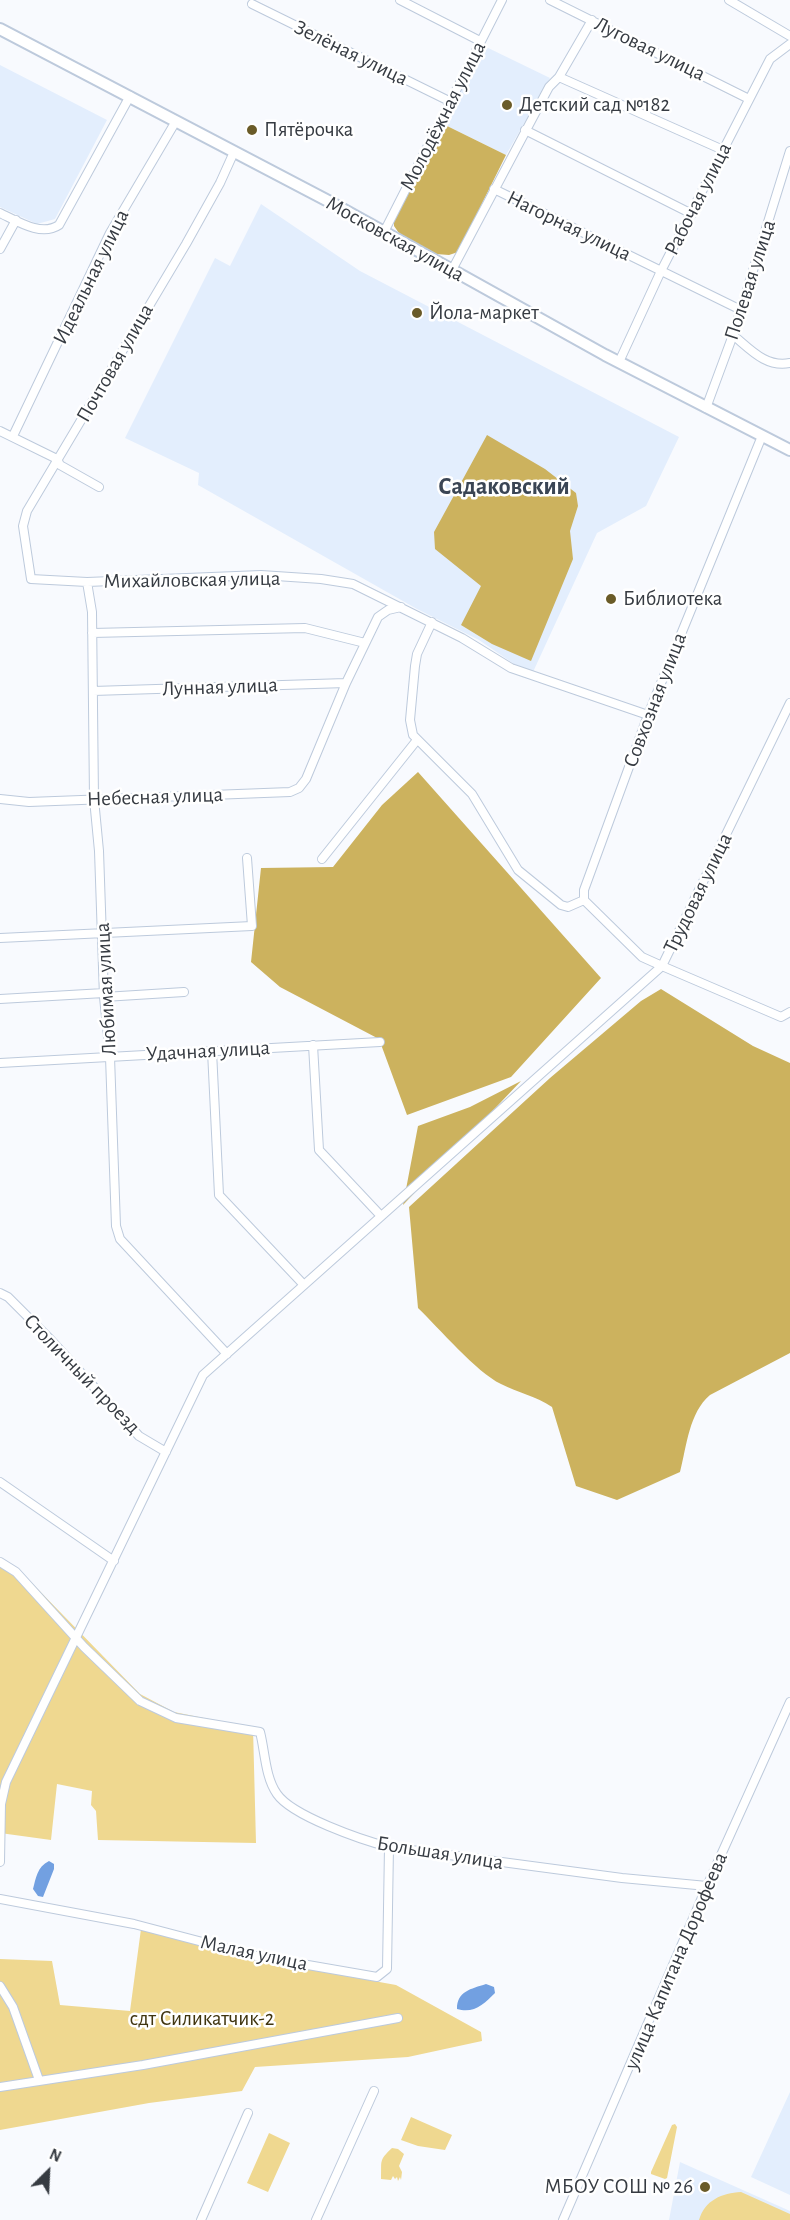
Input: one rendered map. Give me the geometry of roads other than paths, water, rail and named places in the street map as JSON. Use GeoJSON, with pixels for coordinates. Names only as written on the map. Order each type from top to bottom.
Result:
{"type":"FeatureCollection","features":[{"type":"Feature","properties":{"kind":"main road","name":"Московская улица"},"geometry":{"type":"LineString","coordinates":[[0,29],[384,232],[619,362],[790,450]]}},
{"type":"Feature","properties":{"kind":"street"},"geometry":{"type":"LineString","coordinates":[[400,0],[480,41]]}},
{"type":"Feature","properties":{"kind":"street","name":"Молодёжная улица"},"geometry":{"type":"LineString","coordinates":[[384,232],[502,0]]}},
{"type":"Feature","properties":{"kind":"street","name":"Луговая улица"},"geometry":{"type":"LineString","coordinates":[[550,0],[749,99]]}},
{"type":"Feature","properties":{"kind":"street"},"geometry":{"type":"LineString","coordinates":[[729,0],[790,36]]}},
{"type":"Feature","properties":{"kind":"street","name":"Зелёная улица"},"geometry":{"type":"LineString","coordinates":[[252,4],[450,101]]}},
{"type":"Feature","properties":{"kind":"street"},"geometry":{"type":"LineString","coordinates":[[452,270],[549,87],[559,77],[592,20]]}},
{"type":"Feature","properties":{"kind":"street","name":"Рабочая улица"},"geometry":{"type":"LineString","coordinates":[[619,362],[661,271],[770,59],[790,44]]}},
{"type":"Feature","properties":{"kind":"street"},"geometry":{"type":"LineString","coordinates":[[559,77],[723,150]]}},
{"type":"Feature","properties":{"kind":"street"},"geometry":{"type":"LineString","coordinates":[[0,213],[44,231],[52,230],[58,225],[129,96]]}},
{"type":"Feature","properties":{"kind":"street","name":"Идеальная улица"},"geometry":{"type":"LineString","coordinates":[[13,436],[110,233],[176,121]]}},
{"type":"Feature","properties":{"kind":"street"},"geometry":{"type":"LineString","coordinates":[[525,130],[692,214]]}},
{"type":"Feature","properties":{"kind":"street","name":"Полевая улица"},"geometry":{"type":"LineString","coordinates":[[706,408],[733,335],[790,151]]}},
{"type":"Feature","properties":{"kind":"street","name":"Почтовая улица"},"geometry":{"type":"LineString","coordinates":[[31,579],[23,526],[27,511],[186,244],[234,152]]}},
{"type":"Feature","properties":{"kind":"street","name":"Нагорная улица"},"geometry":{"type":"LineString","coordinates":[[494,189],[741,310]]}},
{"type":"Feature","properties":{"kind":"street"},"geometry":{"type":"LineString","coordinates":[[0,249],[16,220]]}},
{"type":"Feature","properties":{"kind":"street"},"geometry":{"type":"LineString","coordinates":[[733,335],[769,363],[780,365],[790,363]]}},
{"type":"Feature","properties":{"kind":"street"},"geometry":{"type":"LineString","coordinates":[[0,431],[57,459],[60,465],[99,487]]}},
{"type":"Feature","properties":{"kind":"street","name":"Совхозная улица"},"geometry":{"type":"LineString","coordinates":[[584,900],[584,890],[648,715],[762,436]]}},
{"type":"Feature","properties":{"kind":"street","name":"Михайловская улица"},"geometry":{"type":"LineString","coordinates":[[31,579],[87,582],[261,575],[321,579],[353,584],[432,622],[512,668],[648,715]]}},
{"type":"Feature","properties":{"kind":"street","name":"Любимая улица"},"geometry":{"type":"LineString","coordinates":[[87,582],[92,612],[94,799],[99,851],[104,995],[110,1057],[116,1226],[120,1239],[227,1354]]}},
{"type":"Feature","properties":{"kind":"street"},"geometry":{"type":"LineString","coordinates":[[346,683],[378,617],[388,610],[402,607]]}},
{"type":"Feature","properties":{"kind":"street"},"geometry":{"type":"LineString","coordinates":[[0,1862],[1,1804],[6,1782],[204,1375],[662,966],[642,957],[584,900],[568,907],[561,905],[523,875],[472,794],[413,735],[410,720],[417,654],[432,622]]}},
{"type":"Feature","properties":{"kind":"street"},"geometry":{"type":"LineString","coordinates":[[92,633],[305,628],[365,643]]}},
{"type":"Feature","properties":{"kind":"street","name":"Лунная улица"},"geometry":{"type":"LineString","coordinates":[[93,691],[346,683]]}},
{"type":"Feature","properties":{"kind":"street","name":"Небесная улица"},"geometry":{"type":"LineString","coordinates":[[0,799],[29,802],[290,792],[299,788],[306,780],[346,683]]}},
{"type":"Feature","properties":{"kind":"street","name":"Трудовая улица"},"geometry":{"type":"LineString","coordinates":[[790,703],[662,966],[781,1017],[790,1012]]}},
{"type":"Feature","properties":{"kind":"street"},"geometry":{"type":"LineString","coordinates":[[322,859],[417,740]]}},
{"type":"Feature","properties":{"kind":"street"},"geometry":{"type":"LineString","coordinates":[[0,938],[252,926],[247,858]]}},
{"type":"Feature","properties":{"kind":"street"},"geometry":{"type":"LineString","coordinates":[[0,999],[184,992]]}},
{"type":"Feature","properties":{"kind":"street","name":"Удачная улица"},"geometry":{"type":"LineString","coordinates":[[0,1063],[380,1042]]}},
{"type":"Feature","properties":{"kind":"street"},"geometry":{"type":"LineString","coordinates":[[313,1045],[319,1150],[381,1216]]}},
{"type":"Feature","properties":{"kind":"street"},"geometry":{"type":"LineString","coordinates":[[212,1051],[219,1195],[304,1285]]}},
{"type":"Feature","properties":{"kind":"street","name":"Столичный проезд"},"geometry":{"type":"LineString","coordinates":[[0,1293],[8,1297],[49,1338],[139,1436],[166,1452]]}},
{"type":"Feature","properties":{"kind":"street"},"geometry":{"type":"LineString","coordinates":[[0,1482],[114,1561]]}},
{"type":"Feature","properties":{"kind":"street"},"geometry":{"type":"LineString","coordinates":[[0,1563],[16,1572],[77,1639]]}},
{"type":"Feature","properties":{"kind":"street","name":"Большая улица"},"geometry":{"type":"LineString","coordinates":[[77,1639],[140,1701],[176,1718],[260,1732],[270,1780],[277,1794],[288,1805],[368,1841],[388,1847],[610,1877],[707,1886]]}},
{"type":"Feature","properties":{"kind":"street","name":"улица Капитана Дорофеева"},"geometry":{"type":"LineString","coordinates":[[563,2220],[707,1886],[790,1702]]}},
{"type":"Feature","properties":{"kind":"street","name":"Малая улица"},"geometry":{"type":"LineString","coordinates":[[0,1899],[134,1924],[256,1956],[377,1977],[387,1969],[388,1847]]}},
{"type":"Feature","properties":{"kind":"street"},"geometry":{"type":"LineString","coordinates":[[0,1986],[13,2007],[39,2080]]}},
{"type":"Feature","properties":{"kind":"street"},"geometry":{"type":"LineString","coordinates":[[0,2087],[143,2065],[398,2019]]}},
{"type":"Feature","properties":{"kind":"street"},"geometry":{"type":"LineString","coordinates":[[316,2220],[374,2091]]}},
{"type":"Feature","properties":{"kind":"street"},"geometry":{"type":"LineString","coordinates":[[201,2220],[248,2113]]}},
{"type":"Feature","properties":{"kind":"water"},"geometry":{"type":"Polygon","coordinates":[[[49,1861],[54,1864],[54,1869],[43,1897],[38,1896],[33,1889],[36,1877],[42,1866],[49,1861]]]}},
{"type":"Feature","properties":{"kind":"water"},"geometry":{"type":"Polygon","coordinates":[[[486,1984],[494,1987],[495,1993],[487,2001],[474,2009],[457,2009],[462,1994],[486,1984]]]}},
{"type":"Feature","properties":{"kind":"place","name":"Детский сад №182"},"geometry":{"type":"Point","coordinates":[507,105]}},
{"type":"Feature","properties":{"kind":"place","name":"Пятёрочка"},"geometry":{"type":"Point","coordinates":[252,130]}},
{"type":"Feature","properties":{"kind":"place","name":"Йола-маркет"},"geometry":{"type":"Point","coordinates":[417,313]}},
{"type":"Feature","properties":{"kind":"place","name":"Библиотека"},"geometry":{"type":"Point","coordinates":[611,599]}},
{"type":"Feature","properties":{"kind":"place","name":"МБОУ СОШ № 26"},"geometry":{"type":"Point","coordinates":[705,2187]}},
{"type":"Feature","properties":{"kind":"district","name":"Садаковский"},"geometry":{"type":"Point","coordinates":[504,487]}},
{"type":"Feature","properties":{"kind":"park label","name":"сдт Силикатчик-2"},"geometry":{"type":"Point","coordinates":[202,2019]}}]}
